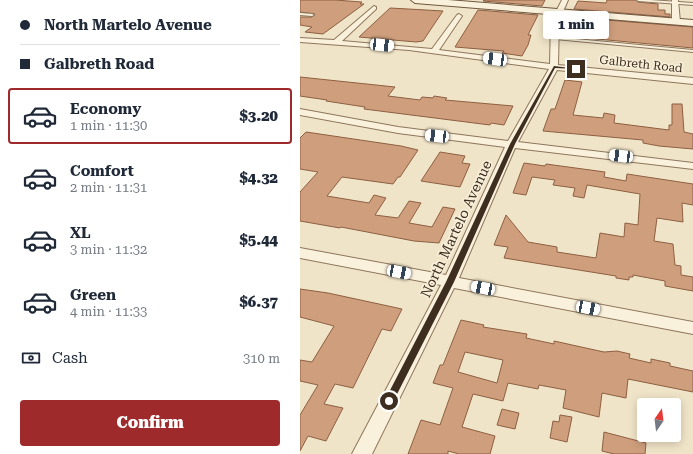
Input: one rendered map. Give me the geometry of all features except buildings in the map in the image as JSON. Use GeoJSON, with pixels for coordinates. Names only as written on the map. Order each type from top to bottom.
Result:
{"type":"FeatureCollection","features":[{"type":"Feature","properties":{"kind":"main road"},"geometry":{"type":"LineString","coordinates":[[415,0],[452,1],[559,12],[693,23]]}},
{"type":"Feature","properties":{"kind":"street","name":"North Martelo Avenue"},"geometry":{"type":"LineString","coordinates":[[362,454],[450,282],[512,144],[554,67],[555,21],[565,0]]}},
{"type":"Feature","properties":{"kind":"street"},"geometry":{"type":"LineString","coordinates":[[675,1],[676,22]]}},
{"type":"Feature","properties":{"kind":"street"},"geometry":{"type":"LineString","coordinates":[[336,42],[374,8]]}},
{"type":"Feature","properties":{"kind":"street"},"geometry":{"type":"LineString","coordinates":[[434,51],[459,16]]}},
{"type":"Feature","properties":{"kind":"street","name":"Galbreth Road"},"geometry":{"type":"LineString","coordinates":[[300,40],[434,51],[554,67],[693,81]]}},
{"type":"Feature","properties":{"kind":"street"},"geometry":{"type":"LineString","coordinates":[[300,112],[375,127],[693,166]]}},
{"type":"Feature","properties":{"kind":"street"},"geometry":{"type":"LineString","coordinates":[[300,253],[693,328]]}},
{"type":"Feature","properties":{"kind":"lane"},"geometry":{"type":"LineString","coordinates":[[638,0],[675,1],[693,4]]}},
{"type":"Feature","properties":{"kind":"lane"},"geometry":{"type":"LineString","coordinates":[[300,14],[312,15]]}},
{"type":"Feature","properties":{"kind":"lane"},"geometry":{"type":"LineString","coordinates":[[555,38],[693,51]]}},
{"type":"Feature","properties":{"kind":"route"},"geometry":{"type":"LineString","coordinates":[[389,401],[450,282],[512,144],[554,67],[576,69]]}}]}
